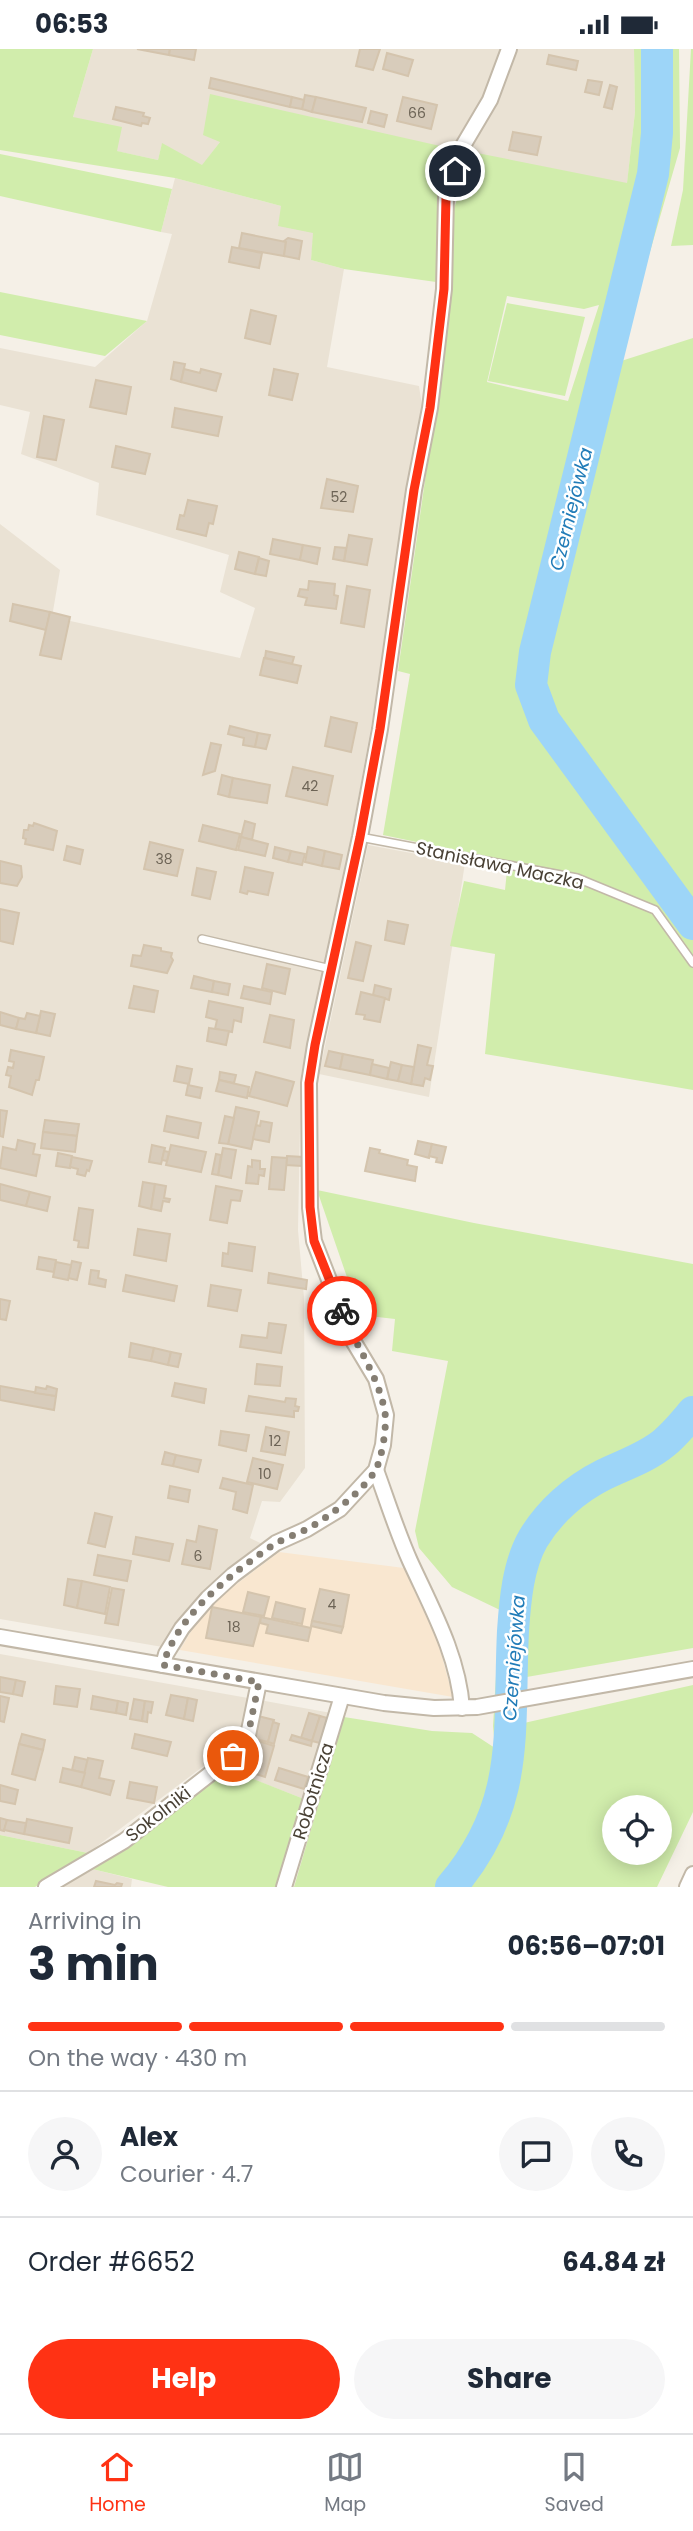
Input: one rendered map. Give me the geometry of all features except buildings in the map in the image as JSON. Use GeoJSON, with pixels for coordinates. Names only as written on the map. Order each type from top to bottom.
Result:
{"type":"FeatureCollection","features":[{"type":"Feature","properties":{"kind":"street"},"geometry":{"type":"LineString","coordinates":[[163,1665],[166,1654],[182,1628],[208,1598],[233,1575],[276,1543],[307,1529],[340,1509],[376,1470],[383,1445],[386,1415],[376,1379],[352,1339],[314,1241],[310,1207],[309,1083],[380,729],[414,490],[430,408],[444,289],[446,197],[464,144],[490,100],[509,49]]}},
{"type":"Feature","properties":{"kind":"street"},"geometry":{"type":"LineString","coordinates":[[376,1470],[409,1558],[439,1621],[459,1679],[462,1708]]}},
{"type":"Feature","properties":{"kind":"street"},"geometry":{"type":"LineString","coordinates":[[0,1637],[420,1707],[486,1706],[693,1669]]}},
{"type":"Feature","properties":{"kind":"street","name":"Sokolniki"},"geometry":{"type":"LineString","coordinates":[[46,1887],[124,1841],[233,1756],[247,1740],[259,1682]]}},
{"type":"Feature","properties":{"kind":"street","name":"Robotnicza"},"geometry":{"type":"LineString","coordinates":[[284,1887],[342,1696]]}},
{"type":"Feature","properties":{"kind":"street"},"geometry":{"type":"LineString","coordinates":[[687,1887],[693,1874]]}},
{"type":"Feature","properties":{"kind":"lane","name":"Stanisława Maczka"},"geometry":{"type":"LineString","coordinates":[[360,837],[577,878],[656,910],[693,963]]}},
{"type":"Feature","properties":{"kind":"lane"},"geometry":{"type":"LineString","coordinates":[[202,939],[331,969]]}},
{"type":"Feature","properties":{"kind":"shaded area"},"geometry":{"type":"Polygon","coordinates":[[[93,49],[634,49],[635,112],[627,184],[458,150],[220,142],[202,166],[162,144],[158,160],[116,151],[73,117],[93,49]]]}},
{"type":"Feature","properties":{"kind":"shaded area"},"geometry":{"type":"Polygon","coordinates":[[[175,178],[281,206],[314,232],[311,260],[344,269],[327,367],[419,386],[422,406],[378,688],[344,877],[301,1075],[298,1230],[304,1298],[305,1468],[280,1502],[262,1501],[250,1538],[279,1552],[205,1608],[180,1650],[0,1619],[0,524],[60,570],[52,617],[240,658],[255,608],[220,592],[229,555],[96,515],[99,483],[21,454],[30,412],[0,405],[0,348],[95,367],[147,321],[172,234],[161,232],[175,178]]]}},
{"type":"Feature","properties":{"kind":"shaded area"},"geometry":{"type":"Polygon","coordinates":[[[368,845],[465,863],[429,1097],[319,1074],[368,845]]]}},
{"type":"Feature","properties":{"kind":"shaded area"},"geometry":{"type":"Polygon","coordinates":[[[279,1552],[404,1568],[438,1642],[453,1697],[180,1650],[205,1608],[279,1552]]]}},
{"type":"Feature","properties":{"kind":"shaded area"},"geometry":{"type":"Polygon","coordinates":[[[0,1654],[331,1713],[304,1799],[209,1762],[88,1853],[0,1835],[0,1654]]]}},
{"type":"Feature","properties":{"kind":"shaded area"},"geometry":{"type":"Polygon","coordinates":[[[92,1869],[132,1879],[131,1887],[58,1887],[92,1869]]]}},
{"type":"Feature","properties":{"kind":"green space"},"geometry":{"type":"Polygon","coordinates":[[[0,49],[93,49],[73,117],[122,127],[117,151],[158,160],[162,143],[202,165],[220,142],[203,135],[210,94],[458,150],[438,196],[436,282],[344,269],[311,260],[313,233],[278,226],[281,206],[175,178],[0,150],[0,49]]]}},
{"type":"Feature","properties":{"kind":"green space"},"geometry":{"type":"Polygon","coordinates":[[[634,49],[679,49],[680,148],[618,362],[693,338],[693,1090],[485,1054],[495,954],[450,946],[464,881],[505,890],[508,861],[383,835],[410,674],[398,671],[434,417],[451,218],[472,152],[627,183],[635,112],[634,49]],[[507,296],[487,382],[568,401],[599,305],[584,309],[507,296]]]}},
{"type":"Feature","properties":{"kind":"green space"},"geometry":{"type":"Polygon","coordinates":[[[691,49],[693,245],[671,246],[683,190],[691,49]]]}},
{"type":"Feature","properties":{"kind":"green space"},"geometry":{"type":"Polygon","coordinates":[[[0,154],[172,189],[161,232],[0,196],[0,154]]]}},
{"type":"Feature","properties":{"kind":"green space"},"geometry":{"type":"Polygon","coordinates":[[[0,292],[147,321],[105,356],[0,335],[0,292]]]}},
{"type":"Feature","properties":{"kind":"green space"},"geometry":{"type":"Polygon","coordinates":[[[507,303],[585,317],[565,396],[488,381],[507,303]]]}},
{"type":"Feature","properties":{"kind":"green space"},"geometry":{"type":"Polygon","coordinates":[[[317,1190],[693,1264],[693,1648],[521,1678],[524,1723],[693,1685],[693,1812],[672,1856],[672,1795],[602,1795],[602,1865],[668,1865],[657,1887],[294,1887],[344,1717],[432,1731],[472,1733],[495,1748],[493,1726],[500,1610],[452,1587],[419,1548],[415,1531],[448,1361],[392,1351],[395,1319],[360,1315],[317,1190]]]}},
{"type":"Feature","properties":{"kind":"green space"},"geometry":{"type":"Polygon","coordinates":[[[228,1769],[304,1799],[276,1887],[168,1887],[92,1869],[228,1769]]]}},
{"type":"Feature","properties":{"kind":"green space"},"geometry":{"type":"Polygon","coordinates":[[[0,1835],[88,1853],[35,1887],[0,1887],[0,1835]]]}},
{"type":"Feature","properties":{"kind":"waterway","name":"Czerniejówka"},"geometry":{"type":"LineString","coordinates":[[657,49],[657,133],[653,174],[535,652],[531,685],[544,720],[693,924]]}},
{"type":"Feature","properties":{"kind":"waterway","name":"Czerniejówka"},"geometry":{"type":"LineString","coordinates":[[451,1887],[474,1856],[490,1826],[500,1796],[510,1734],[516,1596],[524,1560],[533,1539],[547,1520],[573,1494],[603,1475],[657,1448],[672,1436],[693,1412]]}},
{"type":"Feature","properties":{"kind":"way so far"},"geometry":{"type":"LineString","coordinates":[[233,1756],[247,1740],[259,1682],[163,1665],[166,1654],[182,1628],[196,1610],[233,1575],[276,1543],[307,1529],[340,1509],[376,1470],[383,1445],[386,1415],[376,1379],[352,1339],[342,1311]]}},
{"type":"Feature","properties":{"kind":"route"},"geometry":{"type":"LineString","coordinates":[[342,1311],[314,1241],[310,1207],[309,1083],[380,729],[414,490],[430,408],[444,289],[446,197],[455,171]]}}]}
